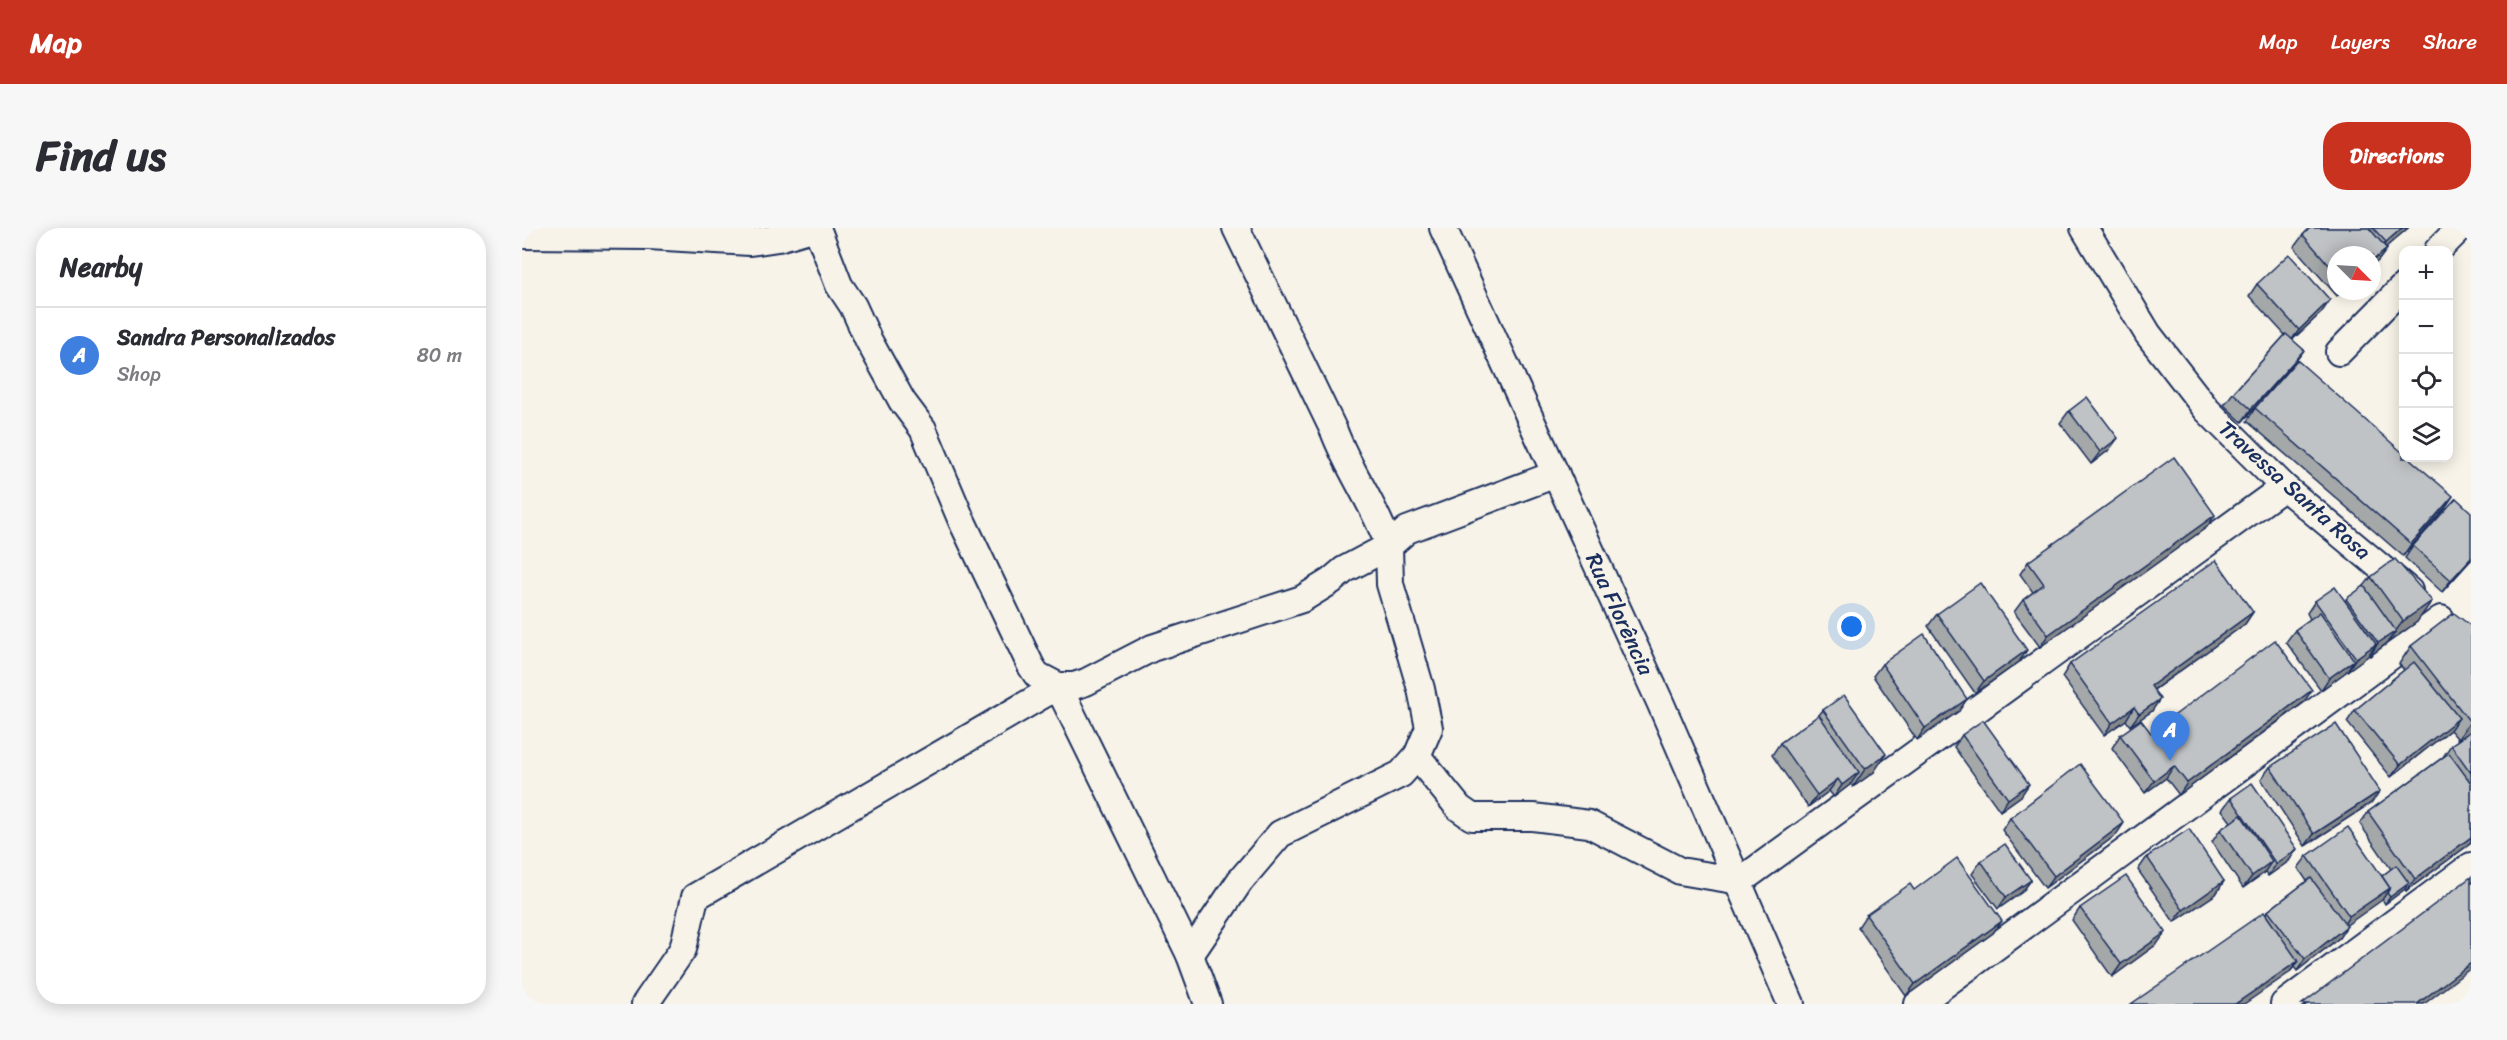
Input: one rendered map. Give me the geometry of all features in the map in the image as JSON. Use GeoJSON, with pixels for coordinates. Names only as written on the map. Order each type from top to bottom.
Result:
{"type":"FeatureCollection","features":[{"type":"Feature","properties":{"kind":"street"},"geometry":{"type":"LineString","coordinates":[[522,235],[649,236],[750,242],[778,238],[812,228]]}},
{"type":"Feature","properties":{"kind":"street"},"geometry":{"type":"LineString","coordinates":[[817,228],[839,285],[853,306],[869,341],[902,401],[923,429],[961,519],[1031,666],[1037,675],[1058,686],[1074,686],[1086,682],[1152,648],[1302,599],[1344,570],[1389,546],[1407,530],[1556,474]]}},
{"type":"Feature","properties":{"kind":"street"},"geometry":{"type":"LineString","coordinates":[[1190,955],[1240,881],[1280,834],[1401,774],[1417,756],[1429,728],[1421,688],[1390,584],[1389,546],[1381,521],[1344,456],[1236,228]]}},
{"type":"Feature","properties":{"kind":"street","name":"Rua Florência"},"geometry":{"type":"LineString","coordinates":[[1443,228],[1740,881],[1791,1004]]}},
{"type":"Feature","properties":{"kind":"street","name":"Travessa Santa Rosa"},"geometry":{"type":"LineString","coordinates":[[2084,228],[2148,334],[2207,410],[2284,487],[2441,619],[2463,633]]}},
{"type":"Feature","properties":{"kind":"street"},"geometry":{"type":"LineString","coordinates":[[2442,246],[2460,228]]}},
{"type":"Feature","properties":{"kind":"street"},"geometry":{"type":"LineString","coordinates":[[2339,352],[2399,290]]}},
{"type":"Feature","properties":{"kind":"street"},"geometry":{"type":"LineString","coordinates":[[1417,756],[1459,808],[1472,817],[1533,817],[1589,824],[1680,871],[1740,881],[2284,487]]}},
{"type":"Feature","properties":{"kind":"street"},"geometry":{"type":"LineString","coordinates":[[1918,1004],[2441,619]]}},
{"type":"Feature","properties":{"kind":"street"},"geometry":{"type":"LineString","coordinates":[[1058,686],[1190,955],[1208,1004]]}},
{"type":"Feature","properties":{"kind":"street"},"geometry":{"type":"LineString","coordinates":[[645,1004],[683,949],[695,897],[1058,686]]}},
{"type":"Feature","properties":{"kind":"street"},"geometry":{"type":"LineString","coordinates":[[2284,1004],[2471,866]]}},
{"type":"Feature","properties":{"kind":"building"},"geometry":{"type":"Polygon","coordinates":[[[2310,228],[2369,228],[2387,249],[2381,254],[2381,246],[2327,246],[2327,263],[2303,235],[2310,228]]]}},
{"type":"Feature","properties":{"kind":"building"},"geometry":{"type":"Polygon","coordinates":[[[2373,228],[2402,228],[2386,242],[2373,228]]]}},
{"type":"Feature","properties":{"kind":"building"},"geometry":{"type":"Polygon","coordinates":[[[2289,254],[2327,297],[2327,300],[2330,300],[2299,330],[2257,284],[2289,254]]]}},
{"type":"Feature","properties":{"kind":"building"},"geometry":{"type":"Polygon","coordinates":[[[2286,334],[2304,350],[2251,409],[2233,393],[2286,334]]]}},
{"type":"Feature","properties":{"kind":"building"},"geometry":{"type":"Polygon","coordinates":[[[2297,360],[2399,449],[2399,462],[2414,462],[2453,496],[2411,544],[2255,408],[2297,360]]]}},
{"type":"Feature","properties":{"kind":"building"},"geometry":{"type":"Polygon","coordinates":[[[2087,397],[2118,438],[2100,452],[2069,411],[2087,397]]]}},
{"type":"Feature","properties":{"kind":"building"},"geometry":{"type":"Polygon","coordinates":[[[2174,457],[2215,515],[2048,635],[2023,600],[2044,584],[2028,562],[2174,457]]]}},
{"type":"Feature","properties":{"kind":"building"},"geometry":{"type":"Polygon","coordinates":[[[2456,498],[2471,512],[2471,558],[2451,580],[2413,546],[2456,498]]]}},
{"type":"Feature","properties":{"kind":"building"},"geometry":{"type":"Polygon","coordinates":[[[2395,559],[2432,601],[2403,621],[2371,577],[2395,559]]]}},
{"type":"Feature","properties":{"kind":"building"},"geometry":{"type":"Polygon","coordinates":[[[2216,560],[2253,612],[2151,686],[2160,699],[2139,714],[2134,707],[2112,723],[2070,664],[2216,560]]]}},
{"type":"Feature","properties":{"kind":"building"},"geometry":{"type":"Polygon","coordinates":[[[1980,583],[2027,650],[1984,681],[1937,614],[1980,583]]]}},
{"type":"Feature","properties":{"kind":"building"},"geometry":{"type":"Polygon","coordinates":[[[2364,586],[2396,631],[2378,643],[2346,599],[2364,586]]]}},
{"type":"Feature","properties":{"kind":"building"},"geometry":{"type":"Polygon","coordinates":[[[2335,587],[2376,644],[2356,658],[2315,601],[2335,587]]]}},
{"type":"Feature","properties":{"kind":"building"},"geometry":{"type":"Polygon","coordinates":[[[2320,612],[2354,660],[2329,678],[2295,630],[2320,612]]]}},
{"type":"Feature","properties":{"kind":"building"},"geometry":{"type":"Polygon","coordinates":[[[2454,613],[2471,626],[2471,722],[2411,646],[2454,613]]]}},
{"type":"Feature","properties":{"kind":"building"},"geometry":{"type":"Polygon","coordinates":[[[1924,634],[1967,699],[1925,728],[1882,664],[1924,634]]]}},
{"type":"Feature","properties":{"kind":"building"},"geometry":{"type":"Polygon","coordinates":[[[2275,640],[2312,690],[2187,783],[2174,766],[2154,781],[2120,735],[2141,720],[2151,733],[2275,640]]]}},
{"type":"Feature","properties":{"kind":"building"},"geometry":{"type":"Polygon","coordinates":[[[2414,662],[2459,718],[2400,765],[2355,710],[2414,662]]]}},
{"type":"Feature","properties":{"kind":"building"},"geometry":{"type":"Polygon","coordinates":[[[1844,695],[1886,754],[1865,769],[1823,710],[1844,695]]]}},
{"type":"Feature","properties":{"kind":"building"},"geometry":{"type":"Polygon","coordinates":[[[1819,715],[1859,772],[1842,785],[1838,779],[1817,795],[1780,743],[1819,715]]]}},
{"type":"Feature","properties":{"kind":"building"},"geometry":{"type":"Polygon","coordinates":[[[1983,720],[2029,784],[2008,799],[1962,735],[1983,720]]]}},
{"type":"Feature","properties":{"kind":"building"},"geometry":{"type":"Polygon","coordinates":[[[2336,724],[2380,791],[2314,834],[2270,767],[2336,724]]]}},
{"type":"Feature","properties":{"kind":"building"},"geometry":{"type":"Polygon","coordinates":[[[2471,731],[2471,773],[2451,745],[2471,731]]]}},
{"type":"Feature","properties":{"kind":"building"},"geometry":{"type":"Polygon","coordinates":[[[2449,753],[2471,783],[2471,837],[2415,879],[2368,812],[2449,753]]]}},
{"type":"Feature","properties":{"kind":"building"},"geometry":{"type":"Polygon","coordinates":[[[2080,764],[2124,823],[2054,876],[2010,818],[2080,764]]]}},
{"type":"Feature","properties":{"kind":"building"},"geometry":{"type":"Polygon","coordinates":[[[2252,783],[2297,849],[2276,864],[2231,798],[2252,783]]]}},
{"type":"Feature","properties":{"kind":"building"},"geometry":{"type":"Polygon","coordinates":[[[2241,815],[2272,861],[2252,876],[2220,830],[2241,815]]]}},
{"type":"Feature","properties":{"kind":"building"},"geometry":{"type":"Polygon","coordinates":[[[2348,827],[2390,888],[2349,916],[2307,856],[2348,827]]]}},
{"type":"Feature","properties":{"kind":"building"},"geometry":{"type":"Polygon","coordinates":[[[2189,829],[2224,881],[2183,910],[2147,857],[2189,829]]]}},
{"type":"Feature","properties":{"kind":"building"},"geometry":{"type":"Polygon","coordinates":[[[2005,844],[2031,880],[2006,897],[1981,861],[2005,844]]]}},
{"type":"Feature","properties":{"kind":"building"},"geometry":{"type":"Polygon","coordinates":[[[1957,858],[2002,921],[1915,984],[1866,915],[1910,884],[1914,890],[1957,858]]]}},
{"type":"Feature","properties":{"kind":"building"},"geometry":{"type":"Polygon","coordinates":[[[2396,865],[2409,883],[2390,897],[2387,893],[2390,888],[2382,876],[2396,865]]]}},
{"type":"Feature","properties":{"kind":"building"},"geometry":{"type":"Polygon","coordinates":[[[2126,876],[2166,932],[2121,964],[2080,908],[2126,876]]]}},
{"type":"Feature","properties":{"kind":"building"},"geometry":{"type":"Polygon","coordinates":[[[2471,877],[2471,963],[2417,1004],[2302,1004],[2471,877]]]}},
{"type":"Feature","properties":{"kind":"building"},"geometry":{"type":"Polygon","coordinates":[[[2311,878],[2347,926],[2305,959],[2268,911],[2311,878]]]}},
{"type":"Feature","properties":{"kind":"building"},"geometry":{"type":"Polygon","coordinates":[[[2264,912],[2298,961],[2235,1004],[2131,1004],[2264,912]]]}},
{"type":"Feature","properties":{"kind":"place","name":"Sandra Personalizados"},"geometry":{"type":"Point","coordinates":[2170,761]}}]}
